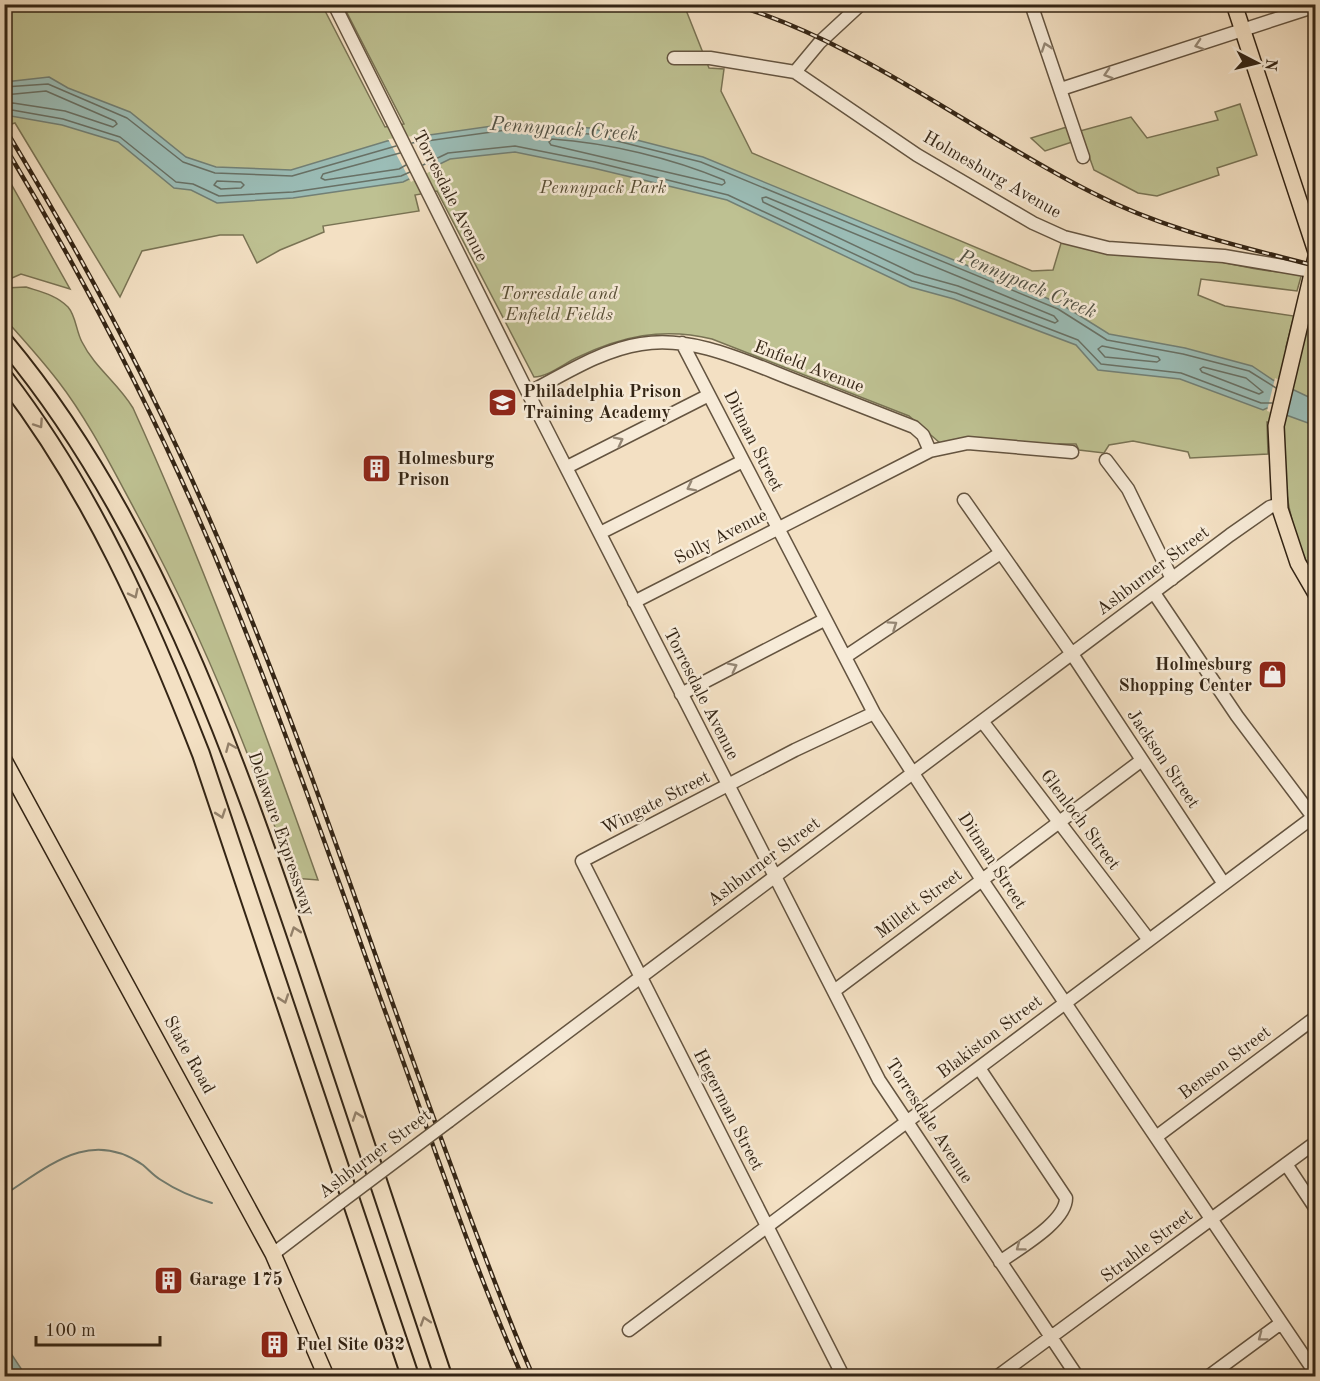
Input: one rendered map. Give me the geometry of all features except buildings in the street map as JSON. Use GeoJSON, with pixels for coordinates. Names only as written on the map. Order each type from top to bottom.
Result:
{"type":"FeatureCollection","features":[{"type":"Feature","properties":{"kind":"highway","name":"Delaware Expressway"},"geometry":{"type":"LineString","coordinates":[[5,342],[62,418],[116,508],[183,639],[234,757],[443,1377]]}},
{"type":"Feature","properties":{"kind":"highway"},"geometry":{"type":"LineString","coordinates":[[4,377],[45,434],[94,514],[166,665],[201,754],[410,1377]]}},
{"type":"Feature","properties":{"kind":"main road"},"geometry":{"type":"LineString","coordinates":[[1234,4],[1316,252]]}},
{"type":"Feature","properties":{"kind":"main road"},"geometry":{"type":"LineString","coordinates":[[1314,265],[1276,414],[1279,504],[1298,563],[1316,594]]}},
{"type":"Feature","properties":{"kind":"main road","name":"State Road"},"geometry":{"type":"LineString","coordinates":[[4,760],[273,1254],[326,1377]]}},
{"type":"Feature","properties":{"kind":"street","name":"Torresdale Avenue"},"geometry":{"type":"LineString","coordinates":[[333,4],[634,602],[879,1080],[1077,1377]]}},
{"type":"Feature","properties":{"kind":"street"},"geometry":{"type":"LineString","coordinates":[[795,72],[820,42],[861,4]]}},
{"type":"Feature","properties":{"kind":"street"},"geometry":{"type":"LineString","coordinates":[[1031,4],[1083,157]]}},
{"type":"Feature","properties":{"kind":"street"},"geometry":{"type":"LineString","coordinates":[[1060,89],[1316,6]]}},
{"type":"Feature","properties":{"kind":"street","name":"Holmesburg Avenue"},"geometry":{"type":"LineString","coordinates":[[674,58],[710,58],[795,72],[917,154],[1033,223],[1064,237],[1108,249],[1224,256],[1314,265]]}},
{"type":"Feature","properties":{"kind":"street","name":"Enfield Avenue"},"geometry":{"type":"LineString","coordinates":[[528,393],[620,349],[655,342],[682,343],[708,349],[768,370],[914,427],[923,435],[930,450]]}},
{"type":"Feature","properties":{"kind":"street","name":"Ditman Street"},"geometry":{"type":"LineString","coordinates":[[682,343],[874,713],[982,880],[1316,1374]]}},
{"type":"Feature","properties":{"kind":"street"},"geometry":{"type":"LineString","coordinates":[[567,467],[709,395]]}},
{"type":"Feature","properties":{"kind":"street"},"geometry":{"type":"LineString","coordinates":[[930,450],[968,443],[1072,452]]}},
{"type":"Feature","properties":{"kind":"street","name":"Solly Avenue"},"geometry":{"type":"LineString","coordinates":[[634,602],[930,450]]}},
{"type":"Feature","properties":{"kind":"street"},"geometry":{"type":"LineString","coordinates":[[1106,460],[1128,489],[1172,579]]}},
{"type":"Feature","properties":{"kind":"street"},"geometry":{"type":"LineString","coordinates":[[600,533],[743,461]]}},
{"type":"Feature","properties":{"kind":"street","name":"Jackson Street"},"geometry":{"type":"LineString","coordinates":[[964,500],[999,554],[1072,654],[1224,884]]}},
{"type":"Feature","properties":{"kind":"street","name":"Ashburner Street"},"geometry":{"type":"LineString","coordinates":[[273,1254],[913,772],[1270,507],[1279,504]]}},
{"type":"Feature","properties":{"kind":"street"},"geometry":{"type":"LineString","coordinates":[[845,657],[999,554]]}},
{"type":"Feature","properties":{"kind":"street"},"geometry":{"type":"LineString","coordinates":[[1154,593],[1237,716],[1314,816]]}},
{"type":"Feature","properties":{"kind":"street"},"geometry":{"type":"LineString","coordinates":[[681,694],[824,620]]}},
{"type":"Feature","properties":{"kind":"street","name":"Wingate Street"},"geometry":{"type":"LineString","coordinates":[[583,860],[795,750],[874,713]]}},
{"type":"Feature","properties":{"kind":"street","name":"Glenloch Street"},"geometry":{"type":"LineString","coordinates":[[982,721],[1149,940]]}},
{"type":"Feature","properties":{"kind":"street","name":"Millett Street"},"geometry":{"type":"LineString","coordinates":[[834,991],[1142,760]]}},
{"type":"Feature","properties":{"kind":"street","name":"Blakiston Street"},"geometry":{"type":"LineString","coordinates":[[630,1330],[1314,816]]}},
{"type":"Feature","properties":{"kind":"street","name":"Hegerman Street"},"geometry":{"type":"LineString","coordinates":[[583,860],[600,900],[843,1377]]}},
{"type":"Feature","properties":{"kind":"street","name":"Benson Street"},"geometry":{"type":"LineString","coordinates":[[1156,1137],[1315,1019]]}},
{"type":"Feature","properties":{"kind":"street"},"geometry":{"type":"LineString","coordinates":[[979,1068],[1063,1191],[1066,1205],[1062,1215],[1000,1262]]}},
{"type":"Feature","properties":{"kind":"street","name":"Strahle Street"},"geometry":{"type":"LineString","coordinates":[[998,1377],[1316,1142]]}},
{"type":"Feature","properties":{"kind":"street"},"geometry":{"type":"LineString","coordinates":[[1286,1164],[1316,1209]]}},
{"type":"Feature","properties":{"kind":"street"},"geometry":{"type":"LineString","coordinates":[[1209,1377],[1281,1323]]}},
{"type":"Feature","properties":{"kind":"green space","name":"Pennypack Park"},"geometry":{"type":"Polygon","coordinates":[[[4,5],[322,5],[385,127],[404,124],[343,5],[684,5],[709,68],[724,69],[721,91],[752,153],[1032,271],[1053,270],[1062,240],[1096,250],[1181,256],[1263,270],[1302,273],[1297,291],[1201,279],[1198,295],[1225,306],[1294,316],[1286,347],[1299,351],[1315,298],[1315,578],[1305,560],[1292,522],[1286,484],[1282,423],[1267,422],[1268,454],[1190,458],[1188,452],[1133,441],[1109,445],[1104,453],[1079,450],[1076,444],[1058,444],[1056,447],[1002,442],[940,443],[909,416],[712,339],[694,335],[659,334],[626,339],[593,350],[550,373],[534,377],[437,191],[415,195],[419,211],[323,226],[324,232],[280,250],[257,263],[243,235],[220,235],[142,251],[120,297],[15,123],[5,126],[4,5]]]}},
{"type":"Feature","properties":{"kind":"green space"},"geometry":{"type":"Polygon","coordinates":[[[1240,104],[1257,155],[1217,168],[1219,175],[1157,196],[1138,193],[1094,170],[1080,131],[1131,117],[1147,138],[1218,120],[1215,112],[1240,104]]]}},
{"type":"Feature","properties":{"kind":"green space"},"geometry":{"type":"Polygon","coordinates":[[[1070,126],[1075,141],[1045,151],[1031,138],[1070,126]]]}},
{"type":"Feature","properties":{"kind":"green space"},"geometry":{"type":"Polygon","coordinates":[[[4,173],[70,289],[21,274],[5,281],[4,173]]]}},
{"type":"Feature","properties":{"kind":"green space"},"geometry":{"type":"Polygon","coordinates":[[[26,287],[43,292],[68,307],[87,351],[133,408],[159,466],[230,642],[318,880],[293,878],[242,739],[203,648],[160,558],[100,446],[58,381],[5,319],[5,288],[26,287]]]}},
{"type":"Feature","properties":{"kind":"water","name":"Pennypack Creek"},"geometry":{"type":"Polygon","coordinates":[[[49,77],[68,88],[130,112],[186,157],[216,167],[291,170],[387,141],[514,123],[590,128],[703,157],[1061,304],[1109,334],[1185,348],[1252,366],[1273,380],[1315,400],[1315,423],[1308,423],[1267,408],[1263,410],[1180,379],[1098,370],[1076,345],[954,299],[910,287],[727,200],[515,152],[450,159],[403,182],[293,198],[217,203],[191,190],[174,188],[118,142],[62,125],[11,116],[5,119],[5,82],[49,77]]]}},
{"type":"Feature","properties":{"kind":"water"},"geometry":{"type":"Polygon","coordinates":[[[4,1319],[6,1346],[26,1376],[5,1376],[4,1319]]]}},
{"type":"Feature","properties":{"kind":"pier"},"geometry":{"type":"Polygon","coordinates":[[[413,136],[431,171],[411,182],[388,139],[413,136]]]}},
{"type":"Feature","properties":{"kind":"pier"},"geometry":{"type":"Polygon","coordinates":[[[1275,378],[1293,386],[1285,416],[1267,411],[1275,378]]]}},
{"type":"Feature","properties":{"kind":"waterway"},"geometry":{"type":"LineString","coordinates":[[4,1195],[70,1155],[105,1150],[124,1154],[173,1187],[212,1203]]}},
{"type":"Feature","properties":{"kind":"railway"},"geometry":{"type":"LineString","coordinates":[[732,4],[826,41],[915,90],[1046,168],[1118,205],[1201,235],[1316,266]]}},
{"type":"Feature","properties":{"kind":"railway"},"geometry":{"type":"LineString","coordinates":[[4,127],[101,296],[160,411],[214,529],[294,731],[469,1215],[533,1376]]}},
{"type":"Feature","properties":{"kind":"railway"},"geometry":{"type":"LineString","coordinates":[[4,145],[97,310],[154,422],[207,537],[278,714],[462,1227],[522,1376]]}},
{"type":"Feature","properties":{"kind":"place","name":"Philadelphia Prison Training Academy"},"geometry":{"type":"Point","coordinates":[502,402]}},
{"type":"Feature","properties":{"kind":"place","name":"Holmesburg Prison"},"geometry":{"type":"Point","coordinates":[376,469]}},
{"type":"Feature","properties":{"kind":"place","name":"Holmesburg Shopping Center"},"geometry":{"type":"Point","coordinates":[1273,675]}},
{"type":"Feature","properties":{"kind":"place","name":"Garage 175"},"geometry":{"type":"Point","coordinates":[168,1280]}},
{"type":"Feature","properties":{"kind":"place","name":"Fuel Site 032"},"geometry":{"type":"Point","coordinates":[275,1345]}},
{"type":"Feature","properties":{"kind":"park label","name":"Torresdale and Enfield Fields"},"geometry":{"type":"Point","coordinates":[559,304]}}]}
